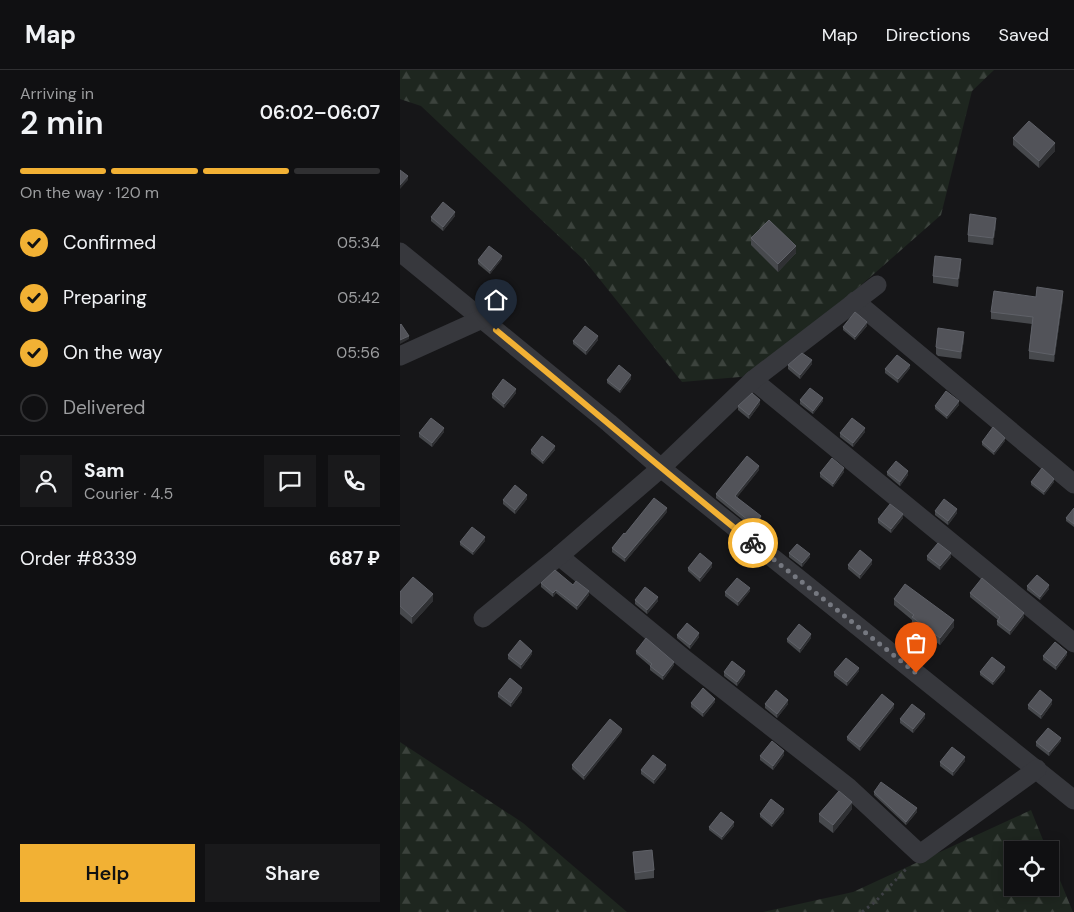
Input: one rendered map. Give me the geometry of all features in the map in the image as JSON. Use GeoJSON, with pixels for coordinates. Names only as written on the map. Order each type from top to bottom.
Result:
{"type":"FeatureCollection","features":[{"type":"Feature","properties":{"kind":"lane"},"geometry":{"type":"LineString","coordinates":[[400,252],[609,423],[661,468],[1074,800]]}},
{"type":"Feature","properties":{"kind":"lane"},"geometry":{"type":"LineString","coordinates":[[482,618],[560,556],[661,468],[754,380],[877,285]]}},
{"type":"Feature","properties":{"kind":"lane"},"geometry":{"type":"LineString","coordinates":[[855,301],[1074,484]]}},
{"type":"Feature","properties":{"kind":"lane"},"geometry":{"type":"LineString","coordinates":[[400,356],[482,319]]}},
{"type":"Feature","properties":{"kind":"lane"},"geometry":{"type":"LineString","coordinates":[[754,380],[1074,643]]}},
{"type":"Feature","properties":{"kind":"lane"},"geometry":{"type":"LineString","coordinates":[[560,556],[687,661],[848,787],[920,854],[1037,769]]}},
{"type":"Feature","properties":{"kind":"path"},"geometry":{"type":"LineString","coordinates":[[862,912],[875,902],[920,854]]}},
{"type":"Feature","properties":{"kind":"green space"},"geometry":{"type":"Polygon","coordinates":[[[400,70],[994,70],[972,91],[941,215],[753,380],[751,376],[682,382],[585,261],[421,106],[400,99],[400,70]]]}},
{"type":"Feature","properties":{"kind":"green space"},"geometry":{"type":"Polygon","coordinates":[[[400,742],[523,823],[627,912],[400,912],[400,742]]]}},
{"type":"Feature","properties":{"kind":"green space"},"geometry":{"type":"Polygon","coordinates":[[[1031,810],[1043,841],[1004,841],[1004,896],[1059,896],[1059,878],[1073,912],[763,912],[853,892],[1031,810]]]}},
{"type":"Feature","properties":{"kind":"building"},"geometry":{"type":"Polygon","coordinates":[[[1029,121],[1055,143],[1039,161],[1013,138],[1029,121]]]}},
{"type":"Feature","properties":{"kind":"building"},"geometry":{"type":"Polygon","coordinates":[[[400,170],[408,176],[400,185],[400,170]]]}},
{"type":"Feature","properties":{"kind":"building"},"geometry":{"type":"Polygon","coordinates":[[[443,202],[455,212],[443,227],[431,217],[443,202]]]}},
{"type":"Feature","properties":{"kind":"building"},"geometry":{"type":"Polygon","coordinates":[[[970,214],[996,218],[993,238],[968,235],[970,214]]]}},
{"type":"Feature","properties":{"kind":"building"},"geometry":{"type":"Polygon","coordinates":[[[769,220],[796,246],[778,264],[751,238],[769,220]]]}},
{"type":"Feature","properties":{"kind":"building"},"geometry":{"type":"Polygon","coordinates":[[[489,246],[502,256],[490,271],[478,260],[489,246]]]}},
{"type":"Feature","properties":{"kind":"building"},"geometry":{"type":"Polygon","coordinates":[[[935,256],[961,259],[958,279],[933,276],[935,256]]]}},
{"type":"Feature","properties":{"kind":"building"},"geometry":{"type":"Polygon","coordinates":[[[1037,287],[1063,291],[1054,355],[1029,351],[1033,317],[991,312],[994,291],[1036,297],[1037,287]]]}},
{"type":"Feature","properties":{"kind":"building"},"geometry":{"type":"Polygon","coordinates":[[[855,312],[867,322],[855,337],[843,327],[855,312]]]}},
{"type":"Feature","properties":{"kind":"building"},"geometry":{"type":"Polygon","coordinates":[[[400,325],[409,336],[400,340],[400,325]]]}},
{"type":"Feature","properties":{"kind":"building"},"geometry":{"type":"Polygon","coordinates":[[[585,326],[598,336],[586,351],[573,341],[585,326]]]}},
{"type":"Feature","properties":{"kind":"building"},"geometry":{"type":"Polygon","coordinates":[[[938,328],[964,332],[961,352],[936,347],[938,328]]]}},
{"type":"Feature","properties":{"kind":"building"},"geometry":{"type":"Polygon","coordinates":[[[802,353],[812,360],[800,375],[788,365],[802,353]]]}},
{"type":"Feature","properties":{"kind":"building"},"geometry":{"type":"Polygon","coordinates":[[[897,355],[910,365],[898,379],[885,369],[897,355]]]}},
{"type":"Feature","properties":{"kind":"building"},"geometry":{"type":"Polygon","coordinates":[[[619,365],[631,375],[620,390],[607,380],[619,365]]]}},
{"type":"Feature","properties":{"kind":"building"},"geometry":{"type":"Polygon","coordinates":[[[503,379],[516,389],[504,404],[492,394],[503,379]]]}},
{"type":"Feature","properties":{"kind":"building"},"geometry":{"type":"Polygon","coordinates":[[[810,388],[823,398],[813,411],[800,400],[810,388]]]}},
{"type":"Feature","properties":{"kind":"building"},"geometry":{"type":"Polygon","coordinates":[[[946,391],[959,401],[947,416],[935,406],[946,391]]]}},
{"type":"Feature","properties":{"kind":"building"},"geometry":{"type":"Polygon","coordinates":[[[752,393],[760,400],[749,415],[738,406],[752,393]]]}},
{"type":"Feature","properties":{"kind":"building"},"geometry":{"type":"Polygon","coordinates":[[[431,418],[444,428],[432,443],[419,433],[431,418]]]}},
{"type":"Feature","properties":{"kind":"building"},"geometry":{"type":"Polygon","coordinates":[[[852,418],[865,428],[853,443],[840,433],[852,418]]]}},
{"type":"Feature","properties":{"kind":"building"},"geometry":{"type":"Polygon","coordinates":[[[993,427],[1005,438],[994,452],[982,442],[993,427]]]}},
{"type":"Feature","properties":{"kind":"building"},"geometry":{"type":"Polygon","coordinates":[[[542,436],[555,446],[543,461],[531,450],[542,436]]]}},
{"type":"Feature","properties":{"kind":"building"},"geometry":{"type":"Polygon","coordinates":[[[747,456],[759,466],[735,496],[761,516],[754,525],[716,494],[747,456]]]}},
{"type":"Feature","properties":{"kind":"building"},"geometry":{"type":"Polygon","coordinates":[[[832,458],[844,468],[833,484],[820,473],[832,458]]]}},
{"type":"Feature","properties":{"kind":"building"},"geometry":{"type":"Polygon","coordinates":[[[896,461],[908,471],[900,482],[887,472],[896,461]]]}},
{"type":"Feature","properties":{"kind":"building"},"geometry":{"type":"Polygon","coordinates":[[[1042,468],[1054,479],[1044,492],[1031,482],[1042,468]]]}},
{"type":"Feature","properties":{"kind":"building"},"geometry":{"type":"Polygon","coordinates":[[[515,485],[527,495],[515,510],[503,500],[515,485]]]}},
{"type":"Feature","properties":{"kind":"building"},"geometry":{"type":"Polygon","coordinates":[[[654,498],[667,508],[625,558],[612,548],[654,498]]]}},
{"type":"Feature","properties":{"kind":"building"},"geometry":{"type":"Polygon","coordinates":[[[944,499],[957,509],[948,521],[935,511],[944,499]]]}},
{"type":"Feature","properties":{"kind":"building"},"geometry":{"type":"Polygon","coordinates":[[[890,504],[903,514],[891,529],[878,519],[890,504]]]}},
{"type":"Feature","properties":{"kind":"building"},"geometry":{"type":"Polygon","coordinates":[[[1074,508],[1074,524],[1066,518],[1074,508]]]}},
{"type":"Feature","properties":{"kind":"building"},"geometry":{"type":"Polygon","coordinates":[[[472,527],[485,537],[473,552],[460,542],[472,527]]]}},
{"type":"Feature","properties":{"kind":"building"},"geometry":{"type":"Polygon","coordinates":[[[938,543],[951,553],[940,566],[927,556],[938,543]]]}},
{"type":"Feature","properties":{"kind":"building"},"geometry":{"type":"Polygon","coordinates":[[[797,544],[810,554],[802,563],[789,553],[797,544]]]}},
{"type":"Feature","properties":{"kind":"building"},"geometry":{"type":"Polygon","coordinates":[[[860,550],[872,560],[860,575],[848,565],[860,550]]]}},
{"type":"Feature","properties":{"kind":"building"},"geometry":{"type":"Polygon","coordinates":[[[700,553],[712,563],[700,578],[688,568],[700,553]]]}},
{"type":"Feature","properties":{"kind":"building"},"geometry":{"type":"Polygon","coordinates":[[[555,570],[573,585],[576,581],[589,591],[577,606],[556,590],[553,593],[541,583],[555,570]]]}},
{"type":"Feature","properties":{"kind":"building"},"geometry":{"type":"Polygon","coordinates":[[[1037,575],[1049,585],[1040,597],[1027,586],[1037,575]]]}},
{"type":"Feature","properties":{"kind":"building"},"geometry":{"type":"Polygon","coordinates":[[[413,577],[433,594],[412,617],[400,606],[400,592],[413,577]]]}},
{"type":"Feature","properties":{"kind":"building"},"geometry":{"type":"Polygon","coordinates":[[[737,578],[750,588],[738,602],[725,592],[737,578]]]}},
{"type":"Feature","properties":{"kind":"building"},"geometry":{"type":"Polygon","coordinates":[[[982,578],[1024,613],[1010,631],[997,621],[1000,617],[970,593],[982,578]]]}},
{"type":"Feature","properties":{"kind":"building"},"geometry":{"type":"Polygon","coordinates":[[[905,584],[954,620],[940,638],[912,617],[914,615],[894,599],[905,584]]]}},
{"type":"Feature","properties":{"kind":"building"},"geometry":{"type":"Polygon","coordinates":[[[645,587],[658,597],[647,610],[635,600],[645,587]]]}},
{"type":"Feature","properties":{"kind":"building"},"geometry":{"type":"Polygon","coordinates":[[[687,623],[699,633],[690,645],[677,635],[687,623]]]}},
{"type":"Feature","properties":{"kind":"building"},"geometry":{"type":"Polygon","coordinates":[[[799,624],[811,634],[800,649],[787,639],[799,624]]]}},
{"type":"Feature","properties":{"kind":"building"},"geometry":{"type":"Polygon","coordinates":[[[646,638],[674,662],[663,676],[636,651],[646,638]]]}},
{"type":"Feature","properties":{"kind":"building"},"geometry":{"type":"Polygon","coordinates":[[[520,640],[532,651],[521,665],[508,655],[520,640]]]}},
{"type":"Feature","properties":{"kind":"building"},"geometry":{"type":"Polygon","coordinates":[[[1055,642],[1067,652],[1056,666],[1043,656],[1055,642]]]}},
{"type":"Feature","properties":{"kind":"building"},"geometry":{"type":"Polygon","coordinates":[[[992,657],[1005,667],[993,682],[980,672],[992,657]]]}},
{"type":"Feature","properties":{"kind":"building"},"geometry":{"type":"Polygon","coordinates":[[[846,658],[859,668],[847,682],[834,672],[846,658]]]}},
{"type":"Feature","properties":{"kind":"building"},"geometry":{"type":"Polygon","coordinates":[[[732,661],[745,671],[737,682],[724,672],[732,661]]]}},
{"type":"Feature","properties":{"kind":"building"},"geometry":{"type":"Polygon","coordinates":[[[510,678],[522,688],[511,703],[498,693],[510,678]]]}},
{"type":"Feature","properties":{"kind":"building"},"geometry":{"type":"Polygon","coordinates":[[[703,688],[715,699],[703,713],[691,703],[703,688]]]}},
{"type":"Feature","properties":{"kind":"building"},"geometry":{"type":"Polygon","coordinates":[[[776,690],[788,700],[777,714],[765,704],[776,690]]]}},
{"type":"Feature","properties":{"kind":"building"},"geometry":{"type":"Polygon","coordinates":[[[1040,690],[1052,700],[1041,715],[1028,705],[1040,690]]]}},
{"type":"Feature","properties":{"kind":"building"},"geometry":{"type":"Polygon","coordinates":[[[882,694],[894,704],[860,747],[847,737],[882,694]]]}},
{"type":"Feature","properties":{"kind":"building"},"geometry":{"type":"Polygon","coordinates":[[[912,704],[925,714],[913,729],[900,719],[912,704]]]}},
{"type":"Feature","properties":{"kind":"building"},"geometry":{"type":"Polygon","coordinates":[[[610,719],[622,729],[584,776],[572,765],[610,719]]]}},
{"type":"Feature","properties":{"kind":"building"},"geometry":{"type":"Polygon","coordinates":[[[1048,728],[1061,738],[1049,752],[1036,742],[1048,728]]]}},
{"type":"Feature","properties":{"kind":"building"},"geometry":{"type":"Polygon","coordinates":[[[772,741],[784,751],[773,766],[760,756],[772,741]]]}},
{"type":"Feature","properties":{"kind":"building"},"geometry":{"type":"Polygon","coordinates":[[[952,747],[965,757],[953,772],[940,762],[952,747]]]}},
{"type":"Feature","properties":{"kind":"building"},"geometry":{"type":"Polygon","coordinates":[[[653,755],[666,765],[654,780],[641,770],[653,755]]]}},
{"type":"Feature","properties":{"kind":"building"},"geometry":{"type":"Polygon","coordinates":[[[881,782],[917,808],[906,822],[874,792],[881,782]]]}},
{"type":"Feature","properties":{"kind":"building"},"geometry":{"type":"Polygon","coordinates":[[[839,791],[852,802],[833,825],[819,814],[839,791]]]}},
{"type":"Feature","properties":{"kind":"building"},"geometry":{"type":"Polygon","coordinates":[[[771,799],[784,809],[772,824],[760,814],[771,799]]]}},
{"type":"Feature","properties":{"kind":"building"},"geometry":{"type":"Polygon","coordinates":[[[721,812],[734,822],[722,837],[709,827],[721,812]]]}},
{"type":"Feature","properties":{"kind":"building"},"geometry":{"type":"Polygon","coordinates":[[[652,850],[654,870],[635,873],[633,852],[652,850]]]}},
{"type":"Feature","properties":{"kind":"way so far"},"geometry":{"type":"LineString","coordinates":[[753,543],[916,673]]}},
{"type":"Feature","properties":{"kind":"route"},"geometry":{"type":"LineString","coordinates":[[496,330],[753,543]]}}]}
